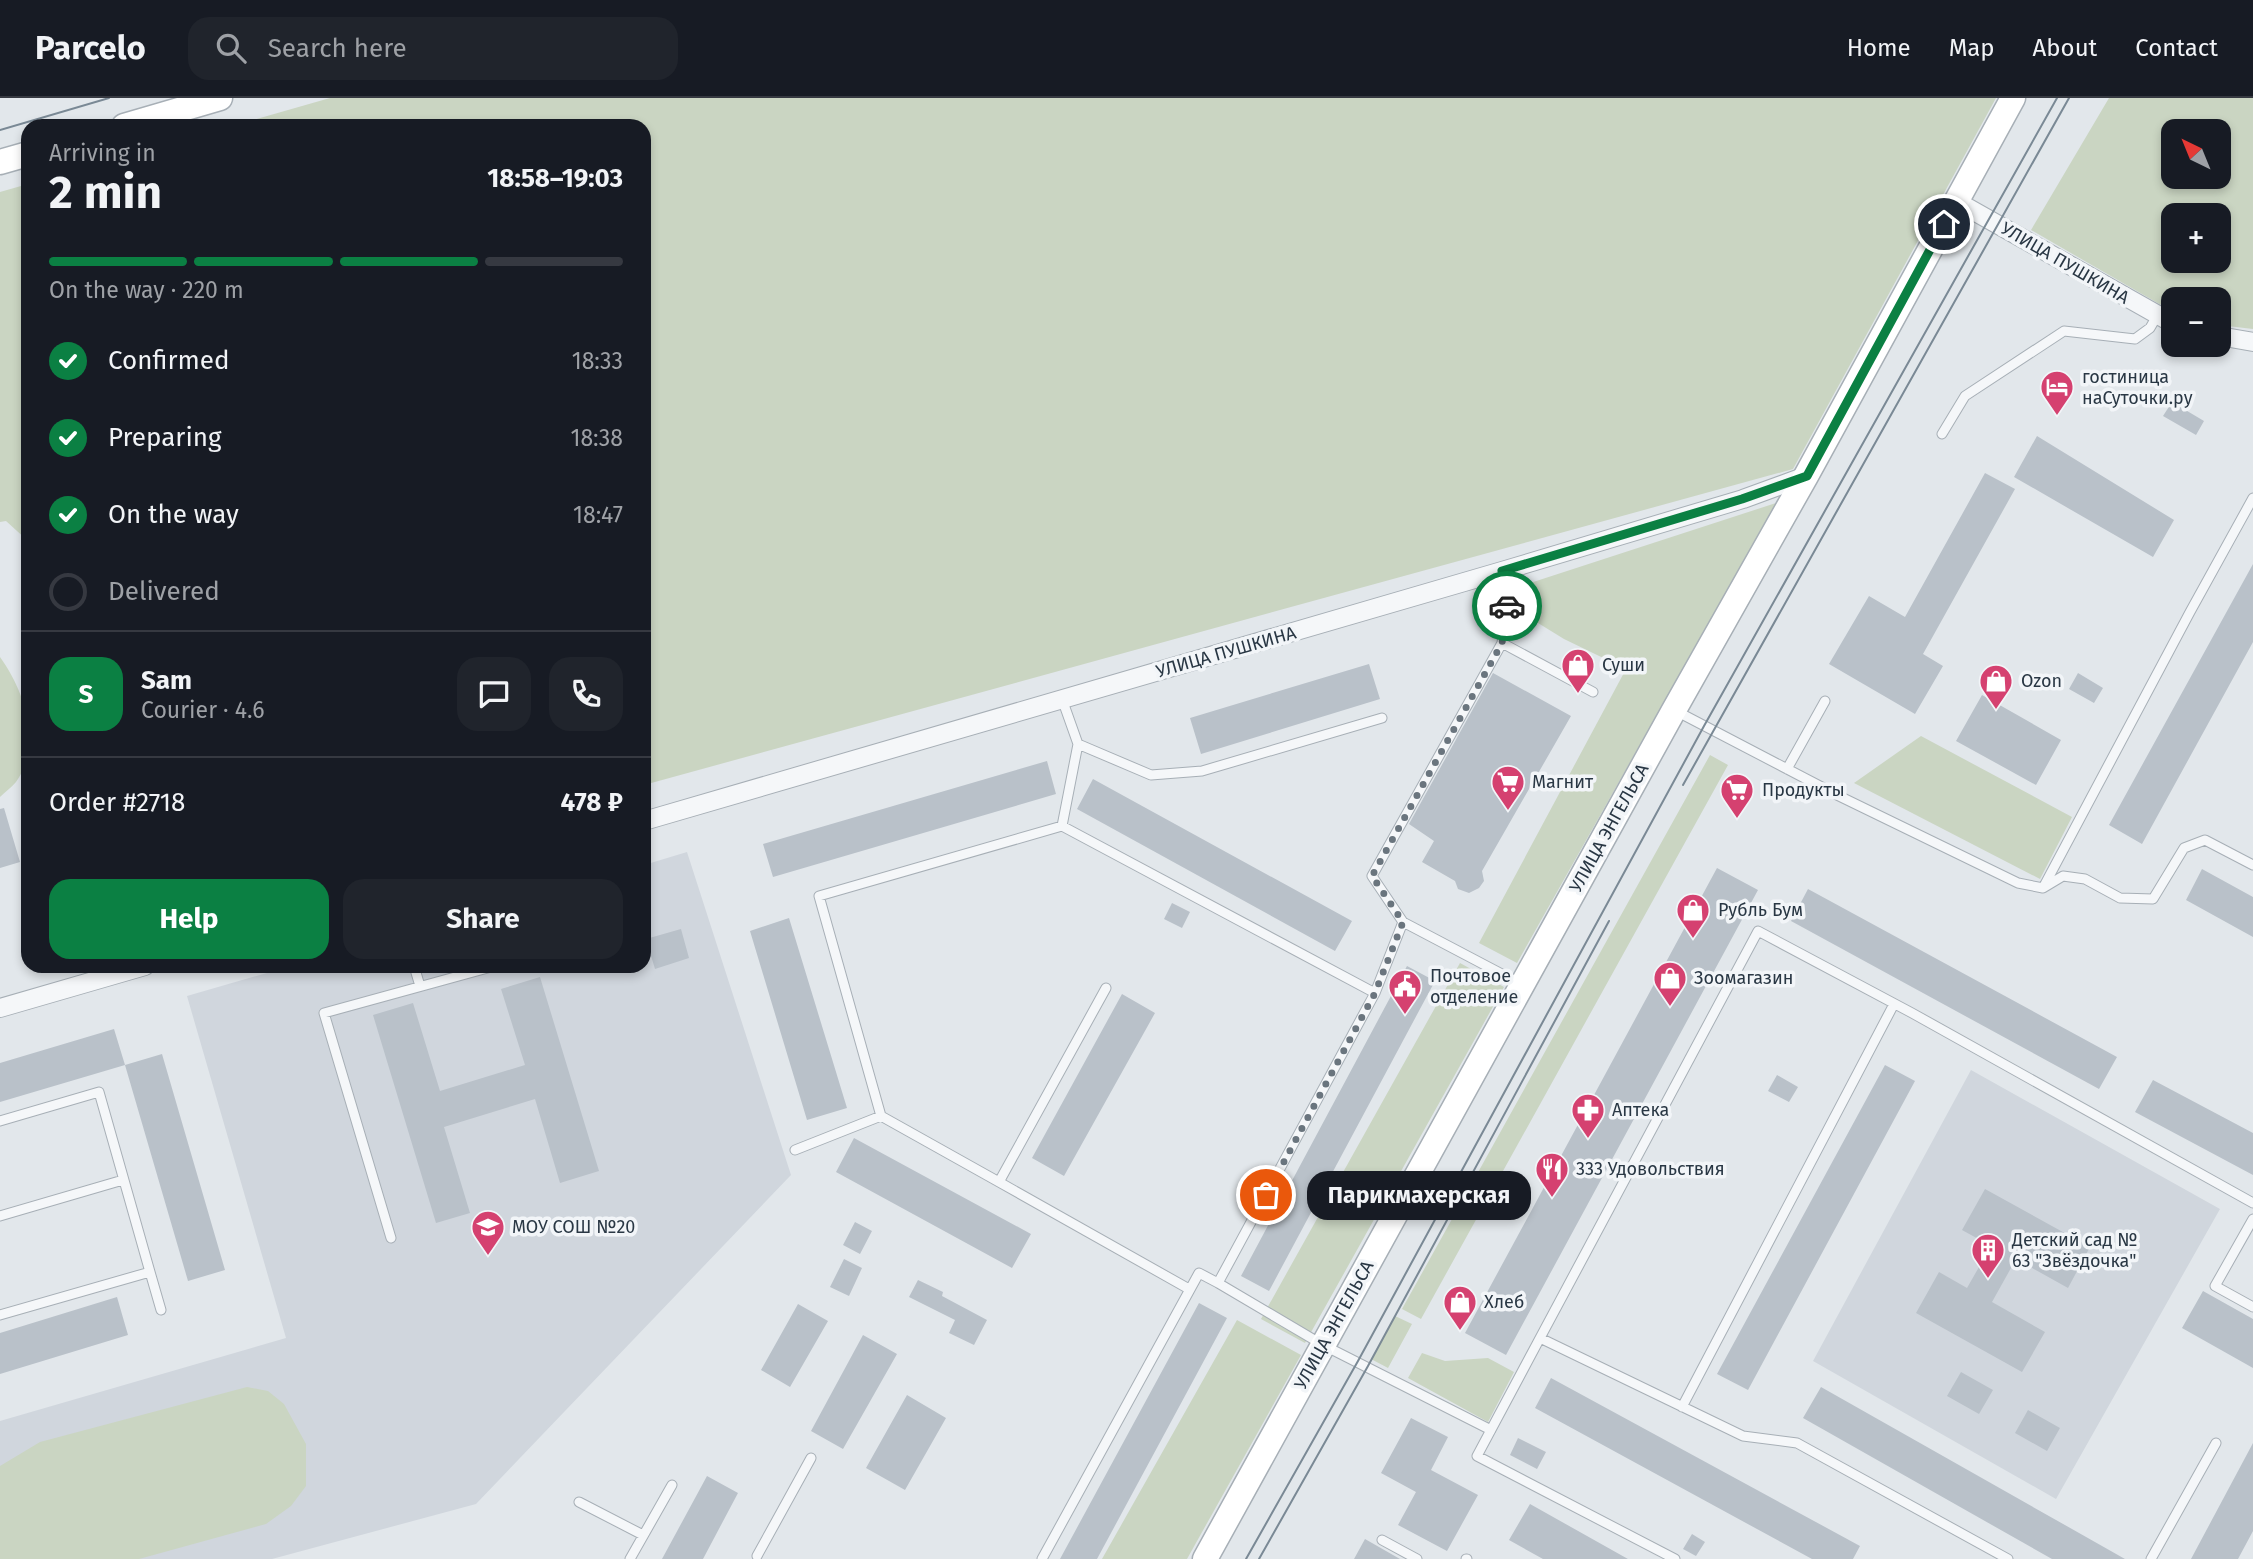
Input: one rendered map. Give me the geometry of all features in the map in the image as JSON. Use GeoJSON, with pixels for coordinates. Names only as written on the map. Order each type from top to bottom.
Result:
{"type":"FeatureCollection","features":[{"type":"Feature","properties":{"kind":"main road","name":"УЛИЦА ЭНГЕЛЬСА"},"geometry":{"type":"LineString","coordinates":[[1205,1559],[1674,710],[1807,476],[2013,98]]}},
{"type":"Feature","properties":{"kind":"main road"},"geometry":{"type":"LineString","coordinates":[[147,119],[212,99]]}},
{"type":"Feature","properties":{"kind":"main road"},"geometry":{"type":"LineString","coordinates":[[0,162],[21,156]]}},
{"type":"Feature","properties":{"kind":"street","name":"УЛИЦА ПУШКИНА"},"geometry":{"type":"LineString","coordinates":[[1956,201],[2161,318]]}},
{"type":"Feature","properties":{"kind":"street"},"geometry":{"type":"LineString","coordinates":[[2231,338],[2253,342]]}},
{"type":"Feature","properties":{"kind":"street","name":"УЛИЦА ПУШКИНА"},"geometry":{"type":"LineString","coordinates":[[651,819],[1502,571],[1742,499],[1807,476]]}},
{"type":"Feature","properties":{"kind":"street"},"geometry":{"type":"LineString","coordinates":[[0,1008],[121,973]]}},
{"type":"Feature","properties":{"kind":"lane"},"geometry":{"type":"LineString","coordinates":[[1942,434],[1965,396],[2064,331],[2135,339],[2161,322]]}},
{"type":"Feature","properties":{"kind":"lane"},"geometry":{"type":"LineString","coordinates":[[2043,888],[2253,498]]}},
{"type":"Feature","properties":{"kind":"lane"},"geometry":{"type":"LineString","coordinates":[[1502,571],[1508,596],[1502,643],[1372,876],[1403,922],[1522,984]]}},
{"type":"Feature","properties":{"kind":"lane"},"geometry":{"type":"LineString","coordinates":[[1502,643],[1593,692]]}},
{"type":"Feature","properties":{"kind":"lane"},"geometry":{"type":"LineString","coordinates":[[1062,699],[1078,744],[1062,826]]}},
{"type":"Feature","properties":{"kind":"lane"},"geometry":{"type":"LineString","coordinates":[[1787,769],[1825,701]]}},
{"type":"Feature","properties":{"kind":"lane"},"geometry":{"type":"LineString","coordinates":[[1674,710],[2018,883],[2043,888],[2063,876],[2085,879],[2120,898],[2152,899],[2183,848],[2205,840],[2253,865]]}},
{"type":"Feature","properties":{"kind":"lane"},"geometry":{"type":"LineString","coordinates":[[1078,744],[1151,775],[1202,771],[1382,719]]}},
{"type":"Feature","properties":{"kind":"lane"},"geometry":{"type":"LineString","coordinates":[[1189,1289],[881,1116],[819,896],[1062,826],[1375,993]]}},
{"type":"Feature","properties":{"kind":"lane"},"geometry":{"type":"LineString","coordinates":[[1218,1283],[1375,993],[1403,922]]}},
{"type":"Feature","properties":{"kind":"lane"},"geometry":{"type":"LineString","coordinates":[[1675,1559],[1477,1456],[1758,931],[2253,1203]]}},
{"type":"Feature","properties":{"kind":"lane"},"geometry":{"type":"LineString","coordinates":[[416,973],[420,986]]}},
{"type":"Feature","properties":{"kind":"lane"},"geometry":{"type":"LineString","coordinates":[[391,1238],[324,1013],[469,973]]}},
{"type":"Feature","properties":{"kind":"lane"},"geometry":{"type":"LineString","coordinates":[[999,1182],[1106,988]]}},
{"type":"Feature","properties":{"kind":"lane"},"geometry":{"type":"LineString","coordinates":[[1682,1407],[1894,1004]]}},
{"type":"Feature","properties":{"kind":"lane"},"geometry":{"type":"LineString","coordinates":[[0,1121],[99,1093],[162,1310]]}},
{"type":"Feature","properties":{"kind":"lane"},"geometry":{"type":"LineString","coordinates":[[795,1150],[881,1116]]}},
{"type":"Feature","properties":{"kind":"lane"},"geometry":{"type":"LineString","coordinates":[[0,1216],[123,1180]]}},
{"type":"Feature","properties":{"kind":"lane"},"geometry":{"type":"LineString","coordinates":[[2253,1219],[2215,1286],[2253,1307]]}},
{"type":"Feature","properties":{"kind":"lane"},"geometry":{"type":"LineString","coordinates":[[0,1315],[150,1272]]}},
{"type":"Feature","properties":{"kind":"lane"},"geometry":{"type":"LineString","coordinates":[[1042,1559],[1199,1273],[1323,1345],[1491,1430]]}},
{"type":"Feature","properties":{"kind":"lane"},"geometry":{"type":"LineString","coordinates":[[1540,1338],[1744,1436],[1797,1443],[2008,1559]]}},
{"type":"Feature","properties":{"kind":"lane"},"geometry":{"type":"LineString","coordinates":[[2151,1559],[2216,1443]]}},
{"type":"Feature","properties":{"kind":"lane"},"geometry":{"type":"LineString","coordinates":[[759,1558],[811,1458]]}},
{"type":"Feature","properties":{"kind":"lane"},"geometry":{"type":"LineString","coordinates":[[630,1559],[672,1485]]}},
{"type":"Feature","properties":{"kind":"lane"},"geometry":{"type":"LineString","coordinates":[[579,1502],[643,1535]]}},
{"type":"Feature","properties":{"kind":"lane"},"geometry":{"type":"LineString","coordinates":[[1382,1540],[1418,1559]]}},
{"type":"Feature","properties":{"kind":"shaded area","name":"МОУ СОШ №20"},"geometry":{"type":"Polygon","coordinates":[[[687,852],[791,1175],[476,1504],[272,1559],[0,1559],[0,1421],[286,1338],[187,996],[267,973],[651,973],[651,863],[687,852]]]}},
{"type":"Feature","properties":{"kind":"shaded area"},"geometry":{"type":"Polygon","coordinates":[[[1971,1070],[2220,1209],[2056,1499],[1813,1361],[1971,1070]]]}},
{"type":"Feature","properties":{"kind":"green space"},"geometry":{"type":"Polygon","coordinates":[[[330,98],[1996,98],[1793,469],[651,783],[651,119],[256,119],[330,98]]]}},
{"type":"Feature","properties":{"kind":"green space"},"geometry":{"type":"Polygon","coordinates":[[[2109,98],[2253,98],[2253,329],[2231,326],[2231,287],[2161,287],[2161,305],[2031,230],[2109,98]]]}},
{"type":"Feature","properties":{"kind":"green space"},"geometry":{"type":"Polygon","coordinates":[[[21,186],[21,535],[6,521],[0,522],[0,192],[21,186]]]}},
{"type":"Feature","properties":{"kind":"green space"},"geometry":{"type":"Polygon","coordinates":[[[1776,503],[1517,963],[1479,943],[1626,669],[1564,639],[1525,615],[1518,587],[1776,503]]]}},
{"type":"Feature","properties":{"kind":"green space"},"geometry":{"type":"Polygon","coordinates":[[[0,657],[21,696],[21,773],[16,782],[0,797],[0,657]]]}},
{"type":"Feature","properties":{"kind":"green space"},"geometry":{"type":"Polygon","coordinates":[[[1921,736],[2072,817],[2040,879],[1854,783],[1921,736]]]}},
{"type":"Feature","properties":{"kind":"green space"},"geometry":{"type":"Polygon","coordinates":[[[1710,755],[1728,765],[1421,1319],[1402,1309],[1710,755]]]}},
{"type":"Feature","properties":{"kind":"green space"},"geometry":{"type":"Polygon","coordinates":[[[1460,963],[1504,987],[1305,1343],[1261,1319],[1460,963]]]}},
{"type":"Feature","properties":{"kind":"green space"},"geometry":{"type":"Polygon","coordinates":[[[1395,1316],[1412,1324],[1388,1368],[1371,1359],[1395,1316]]]}},
{"type":"Feature","properties":{"kind":"green space"},"geometry":{"type":"Polygon","coordinates":[[[1237,1320],[1301,1355],[1187,1559],[1102,1559],[1237,1320]]]}},
{"type":"Feature","properties":{"kind":"green space"},"geometry":{"type":"Polygon","coordinates":[[[1422,1353],[1445,1361],[1488,1358],[1514,1372],[1488,1422],[1408,1378],[1422,1353]]]}},
{"type":"Feature","properties":{"kind":"green space"},"geometry":{"type":"Polygon","coordinates":[[[247,1387],[268,1391],[284,1404],[306,1444],[306,1486],[291,1506],[266,1524],[139,1559],[0,1559],[0,1466],[40,1442],[247,1387]]]}},
{"type":"Feature","properties":{"kind":"building"},"geometry":{"type":"Polygon","coordinates":[[[2172,402],[2204,421],[2196,435],[2163,416],[2172,402]]]}},
{"type":"Feature","properties":{"kind":"building"},"geometry":{"type":"Polygon","coordinates":[[[2037,436],[2174,520],[2153,557],[2014,477],[2037,436]]]}},
{"type":"Feature","properties":{"kind":"building"},"geometry":{"type":"Polygon","coordinates":[[[1985,473],[2015,489],[1923,654],[1943,666],[1915,714],[1829,664],[1869,596],[1905,617],[1985,473]]]}},
{"type":"Feature","properties":{"kind":"building"},"geometry":{"type":"Polygon","coordinates":[[[2253,564],[2253,642],[2142,844],[2109,825],[2253,564]]]}},
{"type":"Feature","properties":{"kind":"building"},"geometry":{"type":"Polygon","coordinates":[[[1369,664],[1380,699],[1201,754],[1190,718],[1369,664]]]}},
{"type":"Feature","properties":{"kind":"building"},"geometry":{"type":"Polygon","coordinates":[[[1493,673],[1571,716],[1482,871],[1484,881],[1479,888],[1469,893],[1458,889],[1455,881],[1422,862],[1434,841],[1409,824],[1493,673]]]}},
{"type":"Feature","properties":{"kind":"building"},"geometry":{"type":"Polygon","coordinates":[[[2078,673],[2103,688],[2094,703],[2069,689],[2078,673]]]}},
{"type":"Feature","properties":{"kind":"building"},"geometry":{"type":"Polygon","coordinates":[[[1982,695],[2061,740],[2036,785],[1956,741],[1982,695]]]}},
{"type":"Feature","properties":{"kind":"building"},"geometry":{"type":"Polygon","coordinates":[[[1047,761],[1056,794],[773,877],[763,844],[1047,761]]]}},
{"type":"Feature","properties":{"kind":"building"},"geometry":{"type":"Polygon","coordinates":[[[1093,779],[1352,921],[1335,951],[1077,809],[1093,779]]]}},
{"type":"Feature","properties":{"kind":"building"},"geometry":{"type":"Polygon","coordinates":[[[4,808],[20,862],[0,868],[0,809],[4,808]]]}},
{"type":"Feature","properties":{"kind":"building"},"geometry":{"type":"Polygon","coordinates":[[[1717,868],[1758,890],[1506,1355],[1465,1333],[1717,868]]]}},
{"type":"Feature","properties":{"kind":"building"},"geometry":{"type":"Polygon","coordinates":[[[2202,869],[2253,897],[2253,937],[2186,900],[2202,869]]]}},
{"type":"Feature","properties":{"kind":"building"},"geometry":{"type":"Polygon","coordinates":[[[1808,889],[2117,1057],[2099,1089],[1791,921],[1808,889]]]}},
{"type":"Feature","properties":{"kind":"building"},"geometry":{"type":"Polygon","coordinates":[[[1172,903],[1190,912],[1182,928],[1164,919],[1172,903]]]}},
{"type":"Feature","properties":{"kind":"building"},"geometry":{"type":"Polygon","coordinates":[[[789,918],[847,1108],[807,1120],[750,931],[789,918]]]}},
{"type":"Feature","properties":{"kind":"building"},"geometry":{"type":"Polygon","coordinates":[[[681,929],[689,958],[655,969],[651,956],[651,938],[681,929]]]}},
{"type":"Feature","properties":{"kind":"building"},"geometry":{"type":"Polygon","coordinates":[[[1407,966],[1435,981],[1269,1291],[1241,1276],[1407,966]]]}},
{"type":"Feature","properties":{"kind":"building"},"geometry":{"type":"Polygon","coordinates":[[[540,977],[599,1171],[560,1183],[535,1099],[444,1127],[470,1213],[436,1223],[373,1015],[413,1003],[440,1091],[525,1065],[501,989],[540,977]]]}},
{"type":"Feature","properties":{"kind":"building"},"geometry":{"type":"Polygon","coordinates":[[[1122,994],[1155,1013],[1064,1176],[1032,1158],[1122,994]]]}},
{"type":"Feature","properties":{"kind":"building"},"geometry":{"type":"Polygon","coordinates":[[[114,1029],[125,1065],[0,1102],[0,1063],[114,1029]]]}},
{"type":"Feature","properties":{"kind":"building"},"geometry":{"type":"Polygon","coordinates":[[[162,1054],[225,1270],[188,1281],[125,1065],[162,1054]]]}},
{"type":"Feature","properties":{"kind":"building"},"geometry":{"type":"Polygon","coordinates":[[[1885,1065],[1915,1081],[1748,1390],[1717,1374],[1885,1065]]]}},
{"type":"Feature","properties":{"kind":"building"},"geometry":{"type":"Polygon","coordinates":[[[1777,1075],[1798,1087],[1789,1102],[1768,1091],[1777,1075]]]}},
{"type":"Feature","properties":{"kind":"building"},"geometry":{"type":"Polygon","coordinates":[[[2153,1080],[2253,1133],[2253,1175],[2135,1112],[2153,1080]]]}},
{"type":"Feature","properties":{"kind":"building"},"geometry":{"type":"Polygon","coordinates":[[[854,1138],[1031,1234],[1012,1268],[836,1172],[854,1138]]]}},
{"type":"Feature","properties":{"kind":"building","name":"Детский сад № 63 \"Звёздочка\""},"geometry":{"type":"Polygon","coordinates":[[[1985,1189],[2090,1247],[2068,1288],[2016,1259],[1992,1302],[2045,1332],[2022,1372],[1916,1313],[1939,1272],[1967,1288],[1991,1246],[1962,1230],[1985,1189]]]}},
{"type":"Feature","properties":{"kind":"building"},"geometry":{"type":"Polygon","coordinates":[[[855,1222],[872,1231],[860,1254],[843,1245],[855,1222]]]}},
{"type":"Feature","properties":{"kind":"building"},"geometry":{"type":"Polygon","coordinates":[[[844,1259],[862,1268],[849,1296],[830,1287],[844,1259]]]}},
{"type":"Feature","properties":{"kind":"building"},"geometry":{"type":"Polygon","coordinates":[[[918,1280],[943,1292],[942,1296],[987,1320],[974,1345],[949,1333],[955,1320],[909,1297],[918,1280]]]}},
{"type":"Feature","properties":{"kind":"building"},"geometry":{"type":"Polygon","coordinates":[[[2203,1291],[2253,1319],[2253,1368],[2182,1328],[2203,1291]]]}},
{"type":"Feature","properties":{"kind":"building"},"geometry":{"type":"Polygon","coordinates":[[[117,1297],[128,1335],[0,1374],[0,1333],[117,1297]]]}},
{"type":"Feature","properties":{"kind":"building"},"geometry":{"type":"Polygon","coordinates":[[[1199,1303],[1227,1318],[1097,1559],[1060,1559],[1199,1303]]]}},
{"type":"Feature","properties":{"kind":"building"},"geometry":{"type":"Polygon","coordinates":[[[798,1304],[828,1321],[790,1387],[761,1370],[798,1304]]]}},
{"type":"Feature","properties":{"kind":"building"},"geometry":{"type":"Polygon","coordinates":[[[863,1335],[897,1354],[843,1449],[811,1431],[863,1335]]]}},
{"type":"Feature","properties":{"kind":"building"},"geometry":{"type":"Polygon","coordinates":[[[1961,1372],[1993,1390],[1979,1414],[1947,1396],[1961,1372]]]}},
{"type":"Feature","properties":{"kind":"building"},"geometry":{"type":"Polygon","coordinates":[[[1551,1378],[1860,1546],[1853,1559],[1812,1559],[1535,1408],[1551,1378]]]}},
{"type":"Feature","properties":{"kind":"building"},"geometry":{"type":"Polygon","coordinates":[[[1821,1387],[2125,1559],[2052,1559],[1803,1418],[1821,1387]]]}},
{"type":"Feature","properties":{"kind":"building"},"geometry":{"type":"Polygon","coordinates":[[[907,1395],[946,1418],[905,1490],[866,1468],[907,1395]]]}},
{"type":"Feature","properties":{"kind":"building"},"geometry":{"type":"Polygon","coordinates":[[[2028,1410],[2060,1428],[2047,1451],[2015,1433],[2028,1410]]]}},
{"type":"Feature","properties":{"kind":"building"},"geometry":{"type":"Polygon","coordinates":[[[1411,1418],[1448,1437],[1431,1470],[1478,1495],[1447,1551],[1398,1525],[1416,1492],[1381,1473],[1411,1418]]]}},
{"type":"Feature","properties":{"kind":"building"},"geometry":{"type":"Polygon","coordinates":[[[1518,1438],[1546,1452],[1537,1469],[1510,1455],[1518,1438]]]}},
{"type":"Feature","properties":{"kind":"building"},"geometry":{"type":"Polygon","coordinates":[[[2253,1443],[2253,1531],[2238,1559],[2191,1559],[2253,1443]]]}},
{"type":"Feature","properties":{"kind":"building"},"geometry":{"type":"Polygon","coordinates":[[[707,1476],[738,1493],[703,1559],[662,1559],[707,1476]]]}},
{"type":"Feature","properties":{"kind":"building"},"geometry":{"type":"Polygon","coordinates":[[[1530,1504],[1628,1559],[1543,1559],[1509,1540],[1530,1504]]]}},
{"type":"Feature","properties":{"kind":"building"},"geometry":{"type":"Polygon","coordinates":[[[1692,1534],[1705,1542],[1696,1556],[1683,1549],[1692,1534]]]}},
{"type":"Feature","properties":{"kind":"building"},"geometry":{"type":"Polygon","coordinates":[[[1365,1539],[1400,1559],[1354,1559],[1365,1539]]]}},
{"type":"Feature","properties":{"kind":"tram line"},"geometry":{"type":"LineString","coordinates":[[37,119],[109,98]]}},
{"type":"Feature","properties":{"kind":"tram line"},"geometry":{"type":"LineString","coordinates":[[1246,1559],[1358,1361],[1704,726],[2057,98]]}},
{"type":"Feature","properties":{"kind":"tram line"},"geometry":{"type":"LineString","coordinates":[[1683,785],[2069,98]]}},
{"type":"Feature","properties":{"kind":"tram line"},"geometry":{"type":"LineString","coordinates":[[0,130],[21,124]]}},
{"type":"Feature","properties":{"kind":"tram line"},"geometry":{"type":"LineString","coordinates":[[1259,1559],[1368,1366],[1609,921]]}},
{"type":"Feature","properties":{"kind":"way so far"},"geometry":{"type":"LineString","coordinates":[[1266,1195],[1375,993],[1403,922],[1372,876],[1502,643],[1507,606]]}},
{"type":"Feature","properties":{"kind":"place","name":"гостиница наСуточки.ру"},"geometry":{"type":"Point","coordinates":[2057,417]}},
{"type":"Feature","properties":{"kind":"place","name":"Суши"},"geometry":{"type":"Point","coordinates":[1578,695]}},
{"type":"Feature","properties":{"kind":"place","name":"Ozon"},"geometry":{"type":"Point","coordinates":[1996,711]}},
{"type":"Feature","properties":{"kind":"place","name":"Магнит"},"geometry":{"type":"Point","coordinates":[1508,812]}},
{"type":"Feature","properties":{"kind":"place","name":"Продукты"},"geometry":{"type":"Point","coordinates":[1737,820]}},
{"type":"Feature","properties":{"kind":"place","name":"Рубль Бум"},"geometry":{"type":"Point","coordinates":[1693,940]}},
{"type":"Feature","properties":{"kind":"place","name":"Зоомагазин"},"geometry":{"type":"Point","coordinates":[1670,1008]}},
{"type":"Feature","properties":{"kind":"place","name":"Почтовое отделение"},"geometry":{"type":"Point","coordinates":[1405,1016]}},
{"type":"Feature","properties":{"kind":"place","name":"Аптека"},"geometry":{"type":"Point","coordinates":[1588,1140]}},
{"type":"Feature","properties":{"kind":"place","name":"Парикмахерская"},"geometry":{"type":"Point","coordinates":[1266,1195]}},
{"type":"Feature","properties":{"kind":"place","name":"333 Удовольствия"},"geometry":{"type":"Point","coordinates":[1552,1199]}},
{"type":"Feature","properties":{"kind":"place","name":"МОУ СОШ №20"},"geometry":{"type":"Point","coordinates":[488,1257]}},
{"type":"Feature","properties":{"kind":"place","name":"Детский сад № 63 \"Звёздочка\""},"geometry":{"type":"Point","coordinates":[1988,1280]}},
{"type":"Feature","properties":{"kind":"place","name":"Хлеб"},"geometry":{"type":"Point","coordinates":[1460,1332]}},
{"type":"Feature","properties":{"kind":"route"},"geometry":{"type":"LineString","coordinates":[[1507,606],[1508,596],[1502,571],[1742,499],[1807,476],[1944,224]]}}]}
